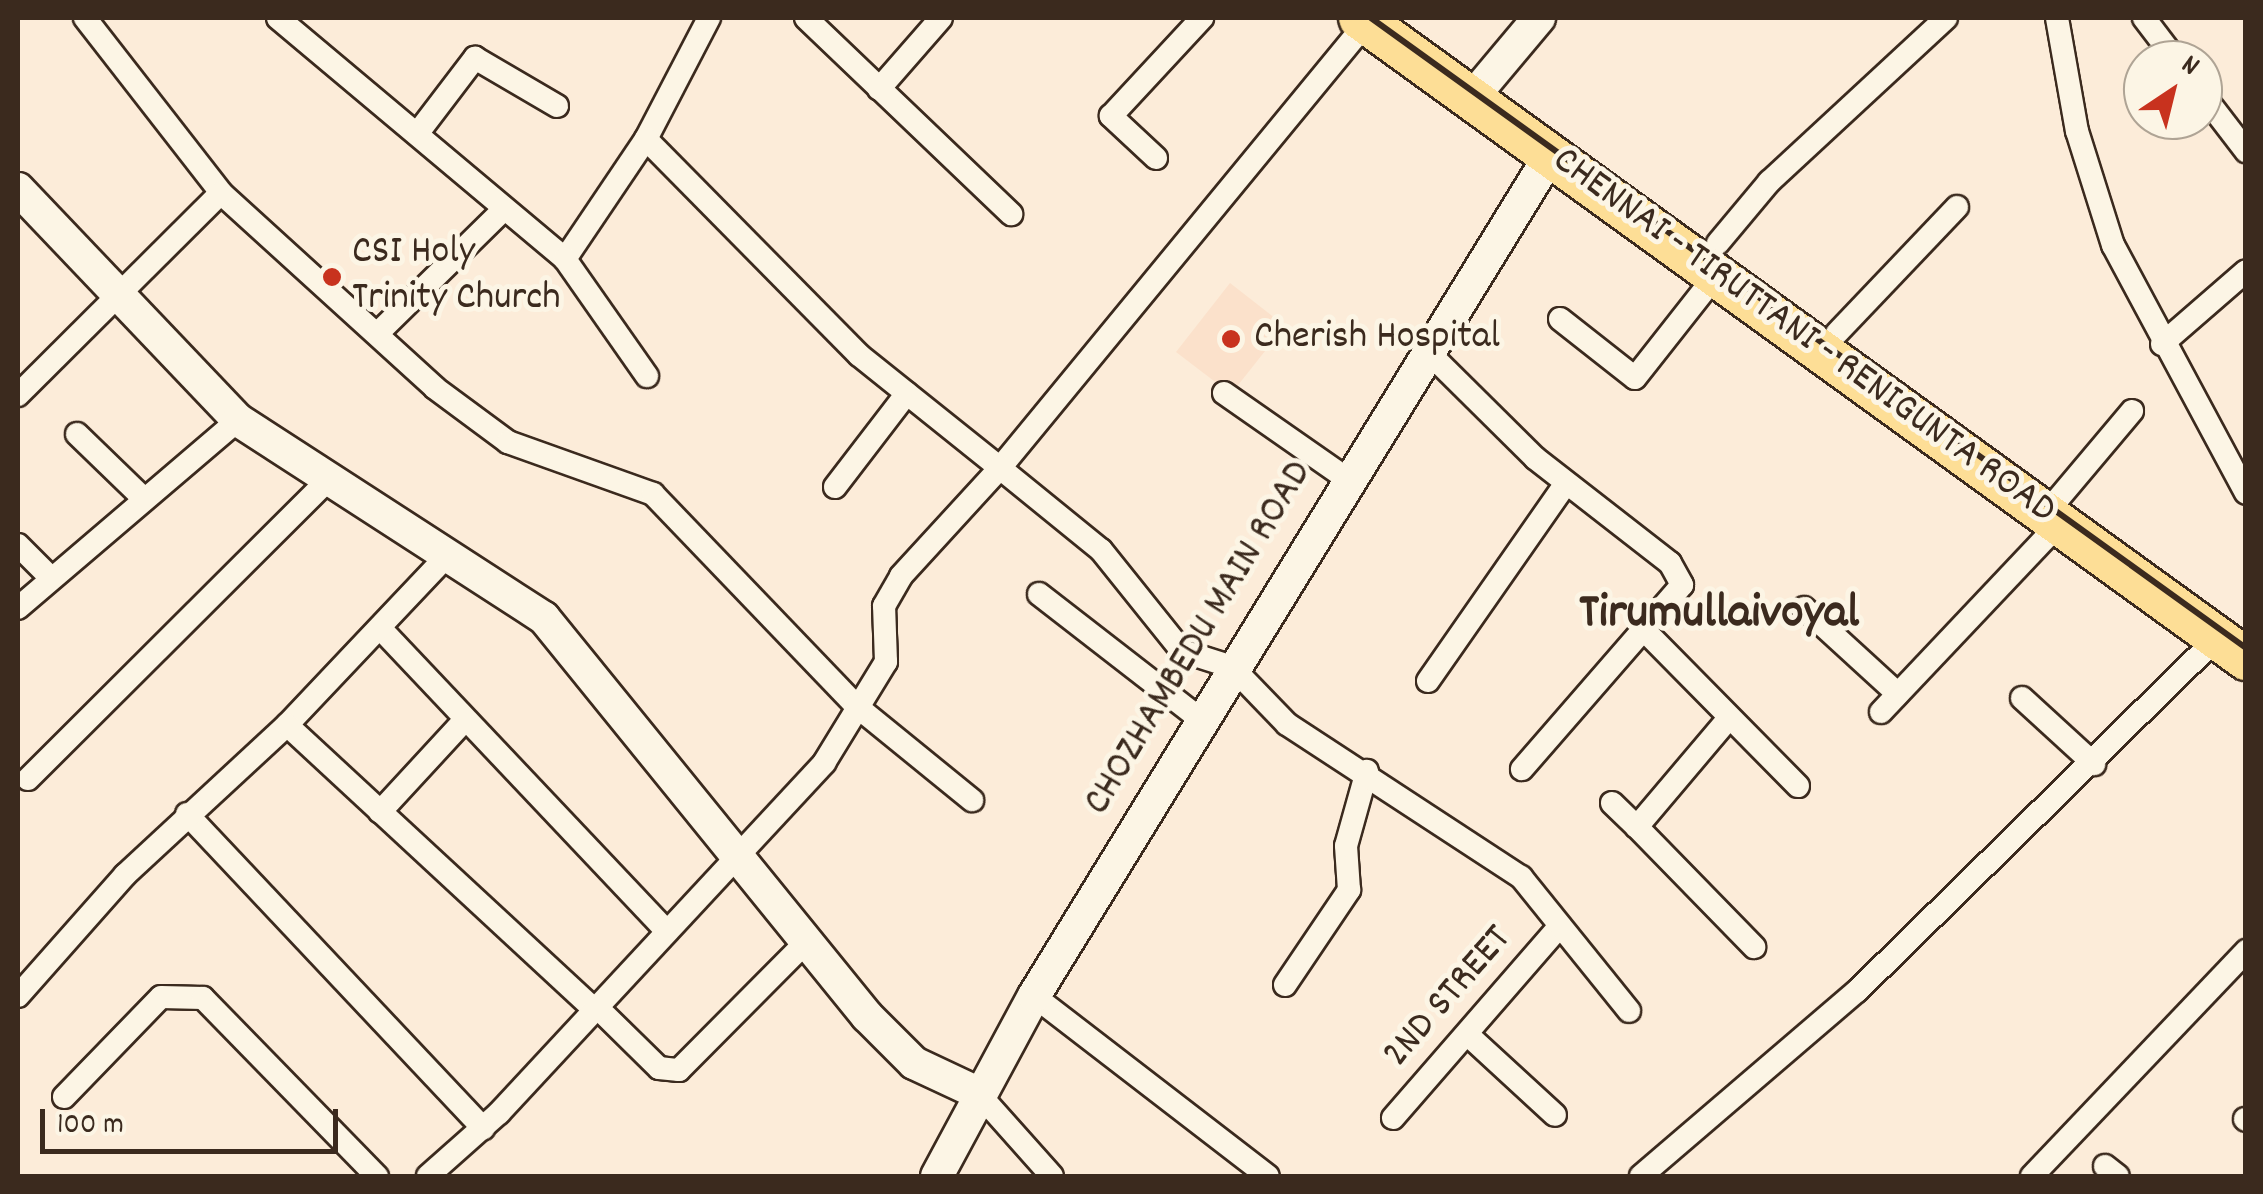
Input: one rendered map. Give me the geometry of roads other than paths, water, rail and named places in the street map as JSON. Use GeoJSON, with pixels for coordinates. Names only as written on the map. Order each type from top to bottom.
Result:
{"type":"FeatureCollection","features":[{"type":"Feature","properties":{"kind":"highway","name":"CHENNAI - TIRUTTANI - RENIGUNTA ROAD"},"geometry":{"type":"LineString","coordinates":[[1374,19],[1738,270],[2236,642]]}},
{"type":"Feature","properties":{"kind":"highway","name":"CHENNAI - TIRUTTANI - RENIGUNTA ROAD"},"geometry":{"type":"LineString","coordinates":[[1478,89],[1551,154],[1837,333],[2059,511]]}},
{"type":"Feature","properties":{"kind":"street"},"geometry":{"type":"LineString","coordinates":[[85,18],[221,193],[378,332],[508,442],[653,494],[855,705],[972,800]]}},
{"type":"Feature","properties":{"kind":"street"},"geometry":{"type":"LineString","coordinates":[[278,18],[502,211],[565,259],[646,376]]}},
{"type":"Feature","properties":{"kind":"street"},"geometry":{"type":"LineString","coordinates":[[565,259],[646,139],[709,18]]}},
{"type":"Feature","properties":{"kind":"street"},"geometry":{"type":"LineString","coordinates":[[806,18],[1011,214]]}},
{"type":"Feature","properties":{"kind":"street"},"geometry":{"type":"LineString","coordinates":[[879,90],[941,18]]}},
{"type":"Feature","properties":{"kind":"street"},"geometry":{"type":"LineString","coordinates":[[1156,158],[1111,116],[1202,18]]}},
{"type":"Feature","properties":{"kind":"street"},"geometry":{"type":"LineString","coordinates":[[1478,89],[1539,18]]}},
{"type":"Feature","properties":{"kind":"street"},"geometry":{"type":"LineString","coordinates":[[1560,320],[1635,378],[1738,270],[1769,182],[1946,18]]}},
{"type":"Feature","properties":{"kind":"street"},"geometry":{"type":"LineString","coordinates":[[2057,18],[2077,131],[2113,245],[2162,344],[2246,493]]}},
{"type":"Feature","properties":{"kind":"street"},"geometry":{"type":"LineString","coordinates":[[2144,18],[2161,40]]}},
{"type":"Feature","properties":{"kind":"street"},"geometry":{"type":"LineString","coordinates":[[428,1176],[599,1011],[665,930],[824,763],[855,705],[886,662],[884,606],[902,576],[1000,468],[1374,19]]}},
{"type":"Feature","properties":{"kind":"street"},"geometry":{"type":"LineString","coordinates":[[417,134],[474,58],[557,106]]}},
{"type":"Feature","properties":{"kind":"street"},"geometry":{"type":"LineString","coordinates":[[2223,121],[2246,151]]}},
{"type":"Feature","properties":{"kind":"street"},"geometry":{"type":"LineString","coordinates":[[646,139],[906,394],[1100,550],[1182,651],[1232,667],[1286,724],[1367,771],[1521,877],[1630,1011]]}},
{"type":"Feature","properties":{"kind":"street","name":"CHOZHAMBEDU MAIN ROAD"},"geometry":{"type":"LineString","coordinates":[[937,1176],[978,1093],[1200,719],[1424,348],[1551,154]]}},
{"type":"Feature","properties":{"kind":"street"},"geometry":{"type":"LineString","coordinates":[[18,189],[238,420],[448,555],[564,637],[805,942],[914,1062],[978,1093],[1052,1176]]}},
{"type":"Feature","properties":{"kind":"street"},"geometry":{"type":"LineString","coordinates":[[18,395],[121,297],[221,193]]}},
{"type":"Feature","properties":{"kind":"street"},"geometry":{"type":"LineString","coordinates":[[1837,333],[1957,208]]}},
{"type":"Feature","properties":{"kind":"street"},"geometry":{"type":"LineString","coordinates":[[378,332],[502,211]]}},
{"type":"Feature","properties":{"kind":"street"},"geometry":{"type":"LineString","coordinates":[[2162,344],[2246,271]]}},
{"type":"Feature","properties":{"kind":"street"},"geometry":{"type":"LineString","coordinates":[[1424,348],[1566,483],[1678,571],[1678,598],[1522,769]]}},
{"type":"Feature","properties":{"kind":"street"},"geometry":{"type":"LineString","coordinates":[[1224,393],[1346,478]]}},
{"type":"Feature","properties":{"kind":"street"},"geometry":{"type":"LineString","coordinates":[[835,487],[906,394]]}},
{"type":"Feature","properties":{"kind":"street"},"geometry":{"type":"LineString","coordinates":[[1881,712],[2059,511],[2132,411]]}},
{"type":"Feature","properties":{"kind":"street"},"geometry":{"type":"LineString","coordinates":[[18,608],[238,420]]}},
{"type":"Feature","properties":{"kind":"street"},"geometry":{"type":"LineString","coordinates":[[77,434],[143,498]]}},
{"type":"Feature","properties":{"kind":"street"},"geometry":{"type":"LineString","coordinates":[[28,779],[330,478]]}},
{"type":"Feature","properties":{"kind":"street"},"geometry":{"type":"LineString","coordinates":[[1428,681],[1566,483]]}},
{"type":"Feature","properties":{"kind":"street"},"geometry":{"type":"LineString","coordinates":[[18,545],[52,578]]}},
{"type":"Feature","properties":{"kind":"street"},"geometry":{"type":"LineString","coordinates":[[18,996],[187,814],[286,726],[448,555]]}},
{"type":"Feature","properties":{"kind":"street"},"geometry":{"type":"LineString","coordinates":[[1039,594],[1200,719]]}},
{"type":"Feature","properties":{"kind":"street"},"geometry":{"type":"LineString","coordinates":[[1804,608],[1898,694]]}},
{"type":"Feature","properties":{"kind":"street"},"geometry":{"type":"LineString","coordinates":[[380,628],[462,723],[665,930]]}},
{"type":"Feature","properties":{"kind":"street"},"geometry":{"type":"LineString","coordinates":[[1647,632],[1798,786]]}},
{"type":"Feature","properties":{"kind":"street"},"geometry":{"type":"LineString","coordinates":[[1641,1176],[1857,991],[2094,764],[2236,642]]}},
{"type":"Feature","properties":{"kind":"street"},"geometry":{"type":"LineString","coordinates":[[2022,698],[2094,764]]}},
{"type":"Feature","properties":{"kind":"street"},"geometry":{"type":"LineString","coordinates":[[1636,827],[1728,718]]}},
{"type":"Feature","properties":{"kind":"street"},"geometry":{"type":"LineString","coordinates":[[380,812],[462,723]]}},
{"type":"Feature","properties":{"kind":"street"},"geometry":{"type":"LineString","coordinates":[[286,726],[659,1068],[679,1070],[805,942]]}},
{"type":"Feature","properties":{"kind":"street"},"geometry":{"type":"LineString","coordinates":[[1285,985],[1349,890],[1346,846],[1367,771]]}},
{"type":"Feature","properties":{"kind":"street"},"geometry":{"type":"LineString","coordinates":[[1612,803],[1754,947]]}},
{"type":"Feature","properties":{"kind":"street"},"geometry":{"type":"LineString","coordinates":[[187,814],[482,1128]]}},
{"type":"Feature","properties":{"kind":"street","name":"2ND STREET"},"geometry":{"type":"LineString","coordinates":[[1393,1118],[1560,926]]}},
{"type":"Feature","properties":{"kind":"street"},"geometry":{"type":"LineString","coordinates":[[2032,1176],[2246,951]]}},
{"type":"Feature","properties":{"kind":"street"},"geometry":{"type":"LineString","coordinates":[[1034,996],[1268,1176]]}},
{"type":"Feature","properties":{"kind":"street"},"geometry":{"type":"LineString","coordinates":[[64,1097],[162,997],[203,998],[376,1176]]}},
{"type":"Feature","properties":{"kind":"street"},"geometry":{"type":"LineString","coordinates":[[1468,1035],[1555,1114]]}},
{"type":"Feature","properties":{"kind":"railway"},"geometry":{"type":"LineString","coordinates":[[1371,18],[2246,648]]}},
{"type":"Feature","properties":{"kind":"place","name":"CSI Holy Trinity Church"},"geometry":{"type":"Point","coordinates":[332,277]}},
{"type":"Feature","properties":{"kind":"place","name":"Cherish Hospital"},"geometry":{"type":"Point","coordinates":[1231,339]}},
{"type":"Feature","properties":{"kind":"district","name":"Tirumullaivoyal"},"geometry":{"type":"Point","coordinates":[1719,616]}}]}
